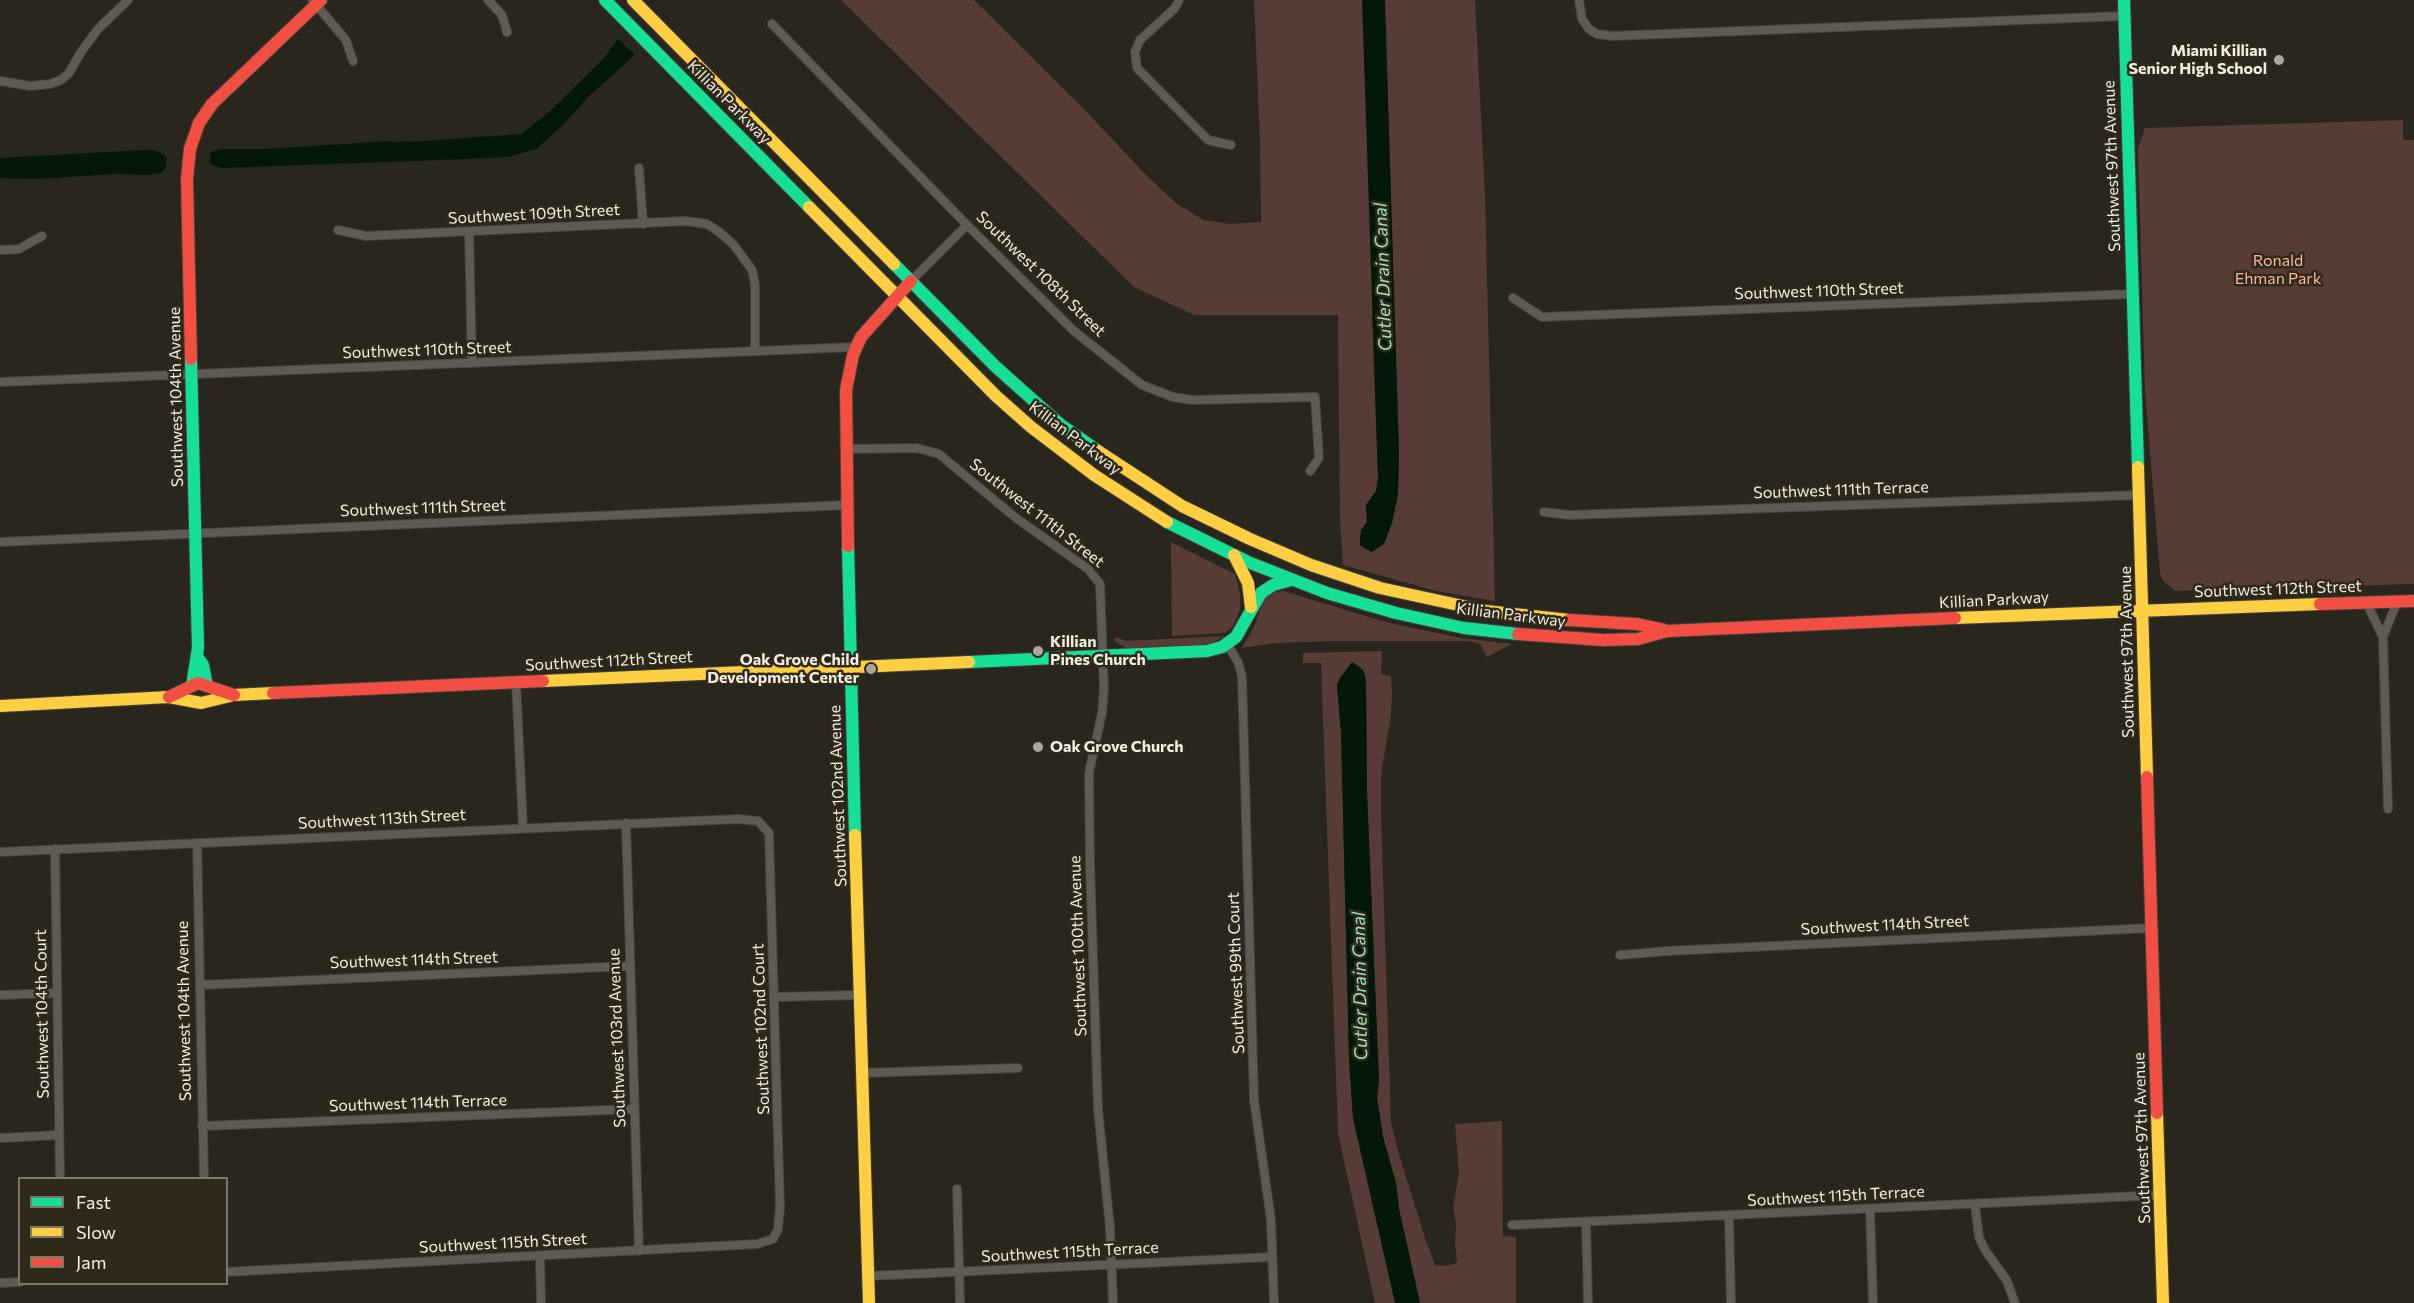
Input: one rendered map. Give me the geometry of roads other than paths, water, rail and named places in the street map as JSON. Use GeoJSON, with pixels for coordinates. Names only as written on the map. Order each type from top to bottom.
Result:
{"type":"FeatureCollection","features":[{"type":"Feature","properties":{"kind":"street"},"geometry":{"type":"LineString","coordinates":[[0,81],[20,86],[56,83],[66,76],[93,35],[128,0]]}},
{"type":"Feature","properties":{"kind":"street"},"geometry":{"type":"LineString","coordinates":[[488,0],[502,15],[507,32]]}},
{"type":"Feature","properties":{"kind":"street","name":"Killian Parkway"},"geometry":{"type":"LineString","coordinates":[[605,0],[996,396],[1048,440],[1094,475],[1150,512],[1234,555],[1291,580],[1396,613],[1490,631],[1553,638],[1602,640],[1638,639],[1666,631],[2144,610]]}},
{"type":"Feature","properties":{"kind":"street","name":"Killian Parkway"},"geometry":{"type":"LineString","coordinates":[[633,0],[1004,374],[1067,429],[1122,469],[1170,499],[1250,540],[1332,573],[1401,594],[1530,617],[1637,624],[1666,631]]}},
{"type":"Feature","properties":{"kind":"street"},"geometry":{"type":"LineString","coordinates":[[1179,0],[1175,8],[1140,40],[1135,52],[1137,68],[1208,140],[1231,146]]}},
{"type":"Feature","properties":{"kind":"street"},"geometry":{"type":"LineString","coordinates":[[1579,0],[1582,19],[1586,26],[1597,34],[1612,36],[2124,16]]}},
{"type":"Feature","properties":{"kind":"street","name":"Southwest 97th Avenue"},"geometry":{"type":"LineString","coordinates":[[2124,0],[2163,1303]]}},
{"type":"Feature","properties":{"kind":"street"},"geometry":{"type":"LineString","coordinates":[[316,1],[346,40],[353,61]]}},
{"type":"Feature","properties":{"kind":"street","name":"Southwest 104th Avenue"},"geometry":{"type":"LineString","coordinates":[[191,686],[194,665],[198,658],[187,172],[194,136],[212,104],[316,1]]}},
{"type":"Feature","properties":{"kind":"street","name":"Southwest 108th Street"},"geometry":{"type":"LineString","coordinates":[[772,24],[967,225],[1074,331],[1142,385],[1164,394],[1193,400],[1316,397],[1319,458],[1310,471]]}},
{"type":"Feature","properties":{"kind":"street"},"geometry":{"type":"LineString","coordinates":[[639,168],[643,224]]}},
{"type":"Feature","properties":{"kind":"street","name":"Southwest 109th Street"},"geometry":{"type":"LineString","coordinates":[[338,230],[362,236],[700,222],[714,228],[727,238],[744,257],[753,273],[755,350]]}},
{"type":"Feature","properties":{"kind":"street","name":"Southwest 102nd Avenue"},"geometry":{"type":"LineString","coordinates":[[869,1303],[850,667],[846,390],[856,346],[865,332],[911,281],[967,225]]}},
{"type":"Feature","properties":{"kind":"street"},"geometry":{"type":"LineString","coordinates":[[469,232],[472,363]]}},
{"type":"Feature","properties":{"kind":"street"},"geometry":{"type":"LineString","coordinates":[[0,250],[19,249],[42,236]]}},
{"type":"Feature","properties":{"kind":"street","name":"Southwest 110th Street"},"geometry":{"type":"LineString","coordinates":[[1513,298],[1542,317],[2133,294]]}},
{"type":"Feature","properties":{"kind":"street","name":"Southwest 110th Street"},"geometry":{"type":"LineString","coordinates":[[0,382],[856,346]]}},
{"type":"Feature","properties":{"kind":"street","name":"Southwest 111th Street"},"geometry":{"type":"LineString","coordinates":[[847,449],[917,448],[939,454],[1016,518],[1088,569],[1098,580],[1101,589]]}},
{"type":"Feature","properties":{"kind":"street","name":"Southwest 111th Terrace"},"geometry":{"type":"LineString","coordinates":[[1544,512],[1570,515],[2140,495]]}},
{"type":"Feature","properties":{"kind":"street","name":"Southwest 111th Street"},"geometry":{"type":"LineString","coordinates":[[0,542],[847,505]]}},
{"type":"Feature","properties":{"kind":"street"},"geometry":{"type":"LineString","coordinates":[[1234,555],[1248,583],[1251,607]]}},
{"type":"Feature","properties":{"kind":"street"},"geometry":{"type":"LineString","coordinates":[[1227,644],[1245,624],[1251,607],[1267,588],[1291,580]]}},
{"type":"Feature","properties":{"kind":"street","name":"Southwest 100th Avenue"},"geometry":{"type":"LineString","coordinates":[[1101,589],[1104,657],[1102,708],[1091,757],[1089,781],[1097,1087],[1112,1264],[1113,1303]]}},
{"type":"Feature","properties":{"kind":"street","name":"Southwest 112th Street"},"geometry":{"type":"LineString","coordinates":[[2144,610],[2414,601]]}},
{"type":"Feature","properties":{"kind":"street"},"geometry":{"type":"LineString","coordinates":[[2366,602],[2383,637]]}},
{"type":"Feature","properties":{"kind":"street"},"geometry":{"type":"LineString","coordinates":[[2388,809],[2383,637],[2397,602]]}},
{"type":"Feature","properties":{"kind":"street","name":"Southwest 112th Street"},"geometry":{"type":"LineString","coordinates":[[206,701],[234,694],[1104,657],[1207,651],[1227,644]]}},
{"type":"Feature","properties":{"kind":"street","name":"Southwest 99th Court"},"geometry":{"type":"LineString","coordinates":[[1227,644],[1238,662],[1242,676],[1254,1090],[1271,1220],[1274,1303]]}},
{"type":"Feature","properties":{"kind":"street","name":"Southwest 104th Avenue"},"geometry":{"type":"LineString","coordinates":[[198,658],[203,665],[207,686]]}},
{"type":"Feature","properties":{"kind":"street"},"geometry":{"type":"LineString","coordinates":[[516,682],[523,828]]}},
{"type":"Feature","properties":{"kind":"street"},"geometry":{"type":"LineString","coordinates":[[0,706],[169,697],[198,703],[206,701],[209,696],[207,686],[201,683],[169,697]]}},
{"type":"Feature","properties":{"kind":"street"},"geometry":{"type":"LineString","coordinates":[[191,686],[189,693],[192,701]]}},
{"type":"Feature","properties":{"kind":"street","name":"Southwest 112th Street"},"geometry":{"type":"LineString","coordinates":[[207,686],[234,694]]}},
{"type":"Feature","properties":{"kind":"street","name":"Southwest 113th Street"},"geometry":{"type":"LineString","coordinates":[[0,852],[626,823],[749,819],[763,825]]}},
{"type":"Feature","properties":{"kind":"street","name":"Southwest 103rd Avenue"},"geometry":{"type":"LineString","coordinates":[[626,823],[639,1251]]}},
{"type":"Feature","properties":{"kind":"street","name":"Southwest 102nd Court"},"geometry":{"type":"LineString","coordinates":[[763,825],[770,836],[780,1207],[777,1234]]}},
{"type":"Feature","properties":{"kind":"street","name":"Southwest 104th Avenue"},"geometry":{"type":"LineString","coordinates":[[197,843],[204,1177]]}},
{"type":"Feature","properties":{"kind":"street","name":"Southwest 104th Court"},"geometry":{"type":"LineString","coordinates":[[55,849],[60,1177]]}},
{"type":"Feature","properties":{"kind":"street","name":"Southwest 114th Street"},"geometry":{"type":"LineString","coordinates":[[1620,955],[2151,928]]}},
{"type":"Feature","properties":{"kind":"street","name":"Southwest 114th Street"},"geometry":{"type":"LineString","coordinates":[[200,985],[630,966]]}},
{"type":"Feature","properties":{"kind":"street"},"geometry":{"type":"LineString","coordinates":[[0,995],[57,993]]}},
{"type":"Feature","properties":{"kind":"street"},"geometry":{"type":"LineString","coordinates":[[774,997],[860,995]]}},
{"type":"Feature","properties":{"kind":"street"},"geometry":{"type":"LineString","coordinates":[[862,1073],[1018,1068]]}},
{"type":"Feature","properties":{"kind":"street","name":"Southwest 114th Terrace"},"geometry":{"type":"LineString","coordinates":[[202,1126],[634,1109]]}},
{"type":"Feature","properties":{"kind":"street"},"geometry":{"type":"LineString","coordinates":[[0,1138],[59,1136]]}},
{"type":"Feature","properties":{"kind":"street"},"geometry":{"type":"LineString","coordinates":[[957,1189],[960,1303]]}},
{"type":"Feature","properties":{"kind":"street","name":"Southwest 115th Terrace"},"geometry":{"type":"LineString","coordinates":[[1512,1225],[2160,1195]]}},
{"type":"Feature","properties":{"kind":"street"},"geometry":{"type":"LineString","coordinates":[[1975,1204],[1979,1237],[1985,1250],[2007,1281],[2015,1303]]}},
{"type":"Feature","properties":{"kind":"street"},"geometry":{"type":"LineString","coordinates":[[1870,1209],[1873,1303]]}},
{"type":"Feature","properties":{"kind":"street"},"geometry":{"type":"LineString","coordinates":[[1729,1216],[1731,1303]]}},
{"type":"Feature","properties":{"kind":"street"},"geometry":{"type":"LineString","coordinates":[[1586,1222],[1588,1303]]}},
{"type":"Feature","properties":{"kind":"street","name":"Southwest 115th Street"},"geometry":{"type":"LineString","coordinates":[[228,1272],[762,1244],[773,1239],[777,1234]]}},
{"type":"Feature","properties":{"kind":"street"},"geometry":{"type":"LineString","coordinates":[[540,1256],[541,1303]]}},
{"type":"Feature","properties":{"kind":"street","name":"Southwest 115th Terrace"},"geometry":{"type":"LineString","coordinates":[[868,1276],[1272,1257]]}},
{"type":"Feature","properties":{"kind":"street"},"geometry":{"type":"LineString","coordinates":[[0,1283],[18,1282]]}},
{"type":"Feature","properties":{"kind":"water","name":"Cutler Drain Canal"},"geometry":{"type":"Polygon","coordinates":[[[1362,0],[1385,0],[1399,451],[1398,494],[1392,523],[1384,544],[1371,552],[1360,545],[1361,530],[1367,522],[1366,505],[1376,491],[1378,478],[1362,0]]]}},
{"type":"Feature","properties":{"kind":"water"},"geometry":{"type":"Polygon","coordinates":[[[618,39],[635,55],[590,95],[561,127],[536,149],[508,157],[467,159],[223,168],[209,164],[211,152],[222,149],[266,149],[521,134],[547,114],[605,57],[618,39]]]}},
{"type":"Feature","properties":{"kind":"water"},"geometry":{"type":"Polygon","coordinates":[[[153,150],[165,155],[167,159],[165,169],[160,173],[148,175],[0,178],[0,158],[153,150]]]}},
{"type":"Feature","properties":{"kind":"water","name":"Cutler Drain Canal"},"geometry":{"type":"Polygon","coordinates":[[[1352,662],[1363,670],[1366,680],[1367,792],[1379,1081],[1377,1097],[1383,1137],[1396,1183],[1399,1209],[1420,1303],[1395,1303],[1353,1118],[1349,1058],[1341,732],[1337,685],[1352,662]]]}},
{"type":"Feature","properties":{"kind":"place","name":"Miami Killian Senior High School"},"geometry":{"type":"Point","coordinates":[2279,60]}},
{"type":"Feature","properties":{"kind":"place","name":"Killian Pines Church"},"geometry":{"type":"Point","coordinates":[1038,651]}},
{"type":"Feature","properties":{"kind":"place","name":"Oak Grove Child Development Center"},"geometry":{"type":"Point","coordinates":[871,669]}},
{"type":"Feature","properties":{"kind":"place","name":"Oak Grove Church"},"geometry":{"type":"Point","coordinates":[1038,747]}},
{"type":"Feature","properties":{"kind":"park label","name":"Ronald Ehman Park"},"geometry":{"type":"Point","coordinates":[2278,270]}}]}
